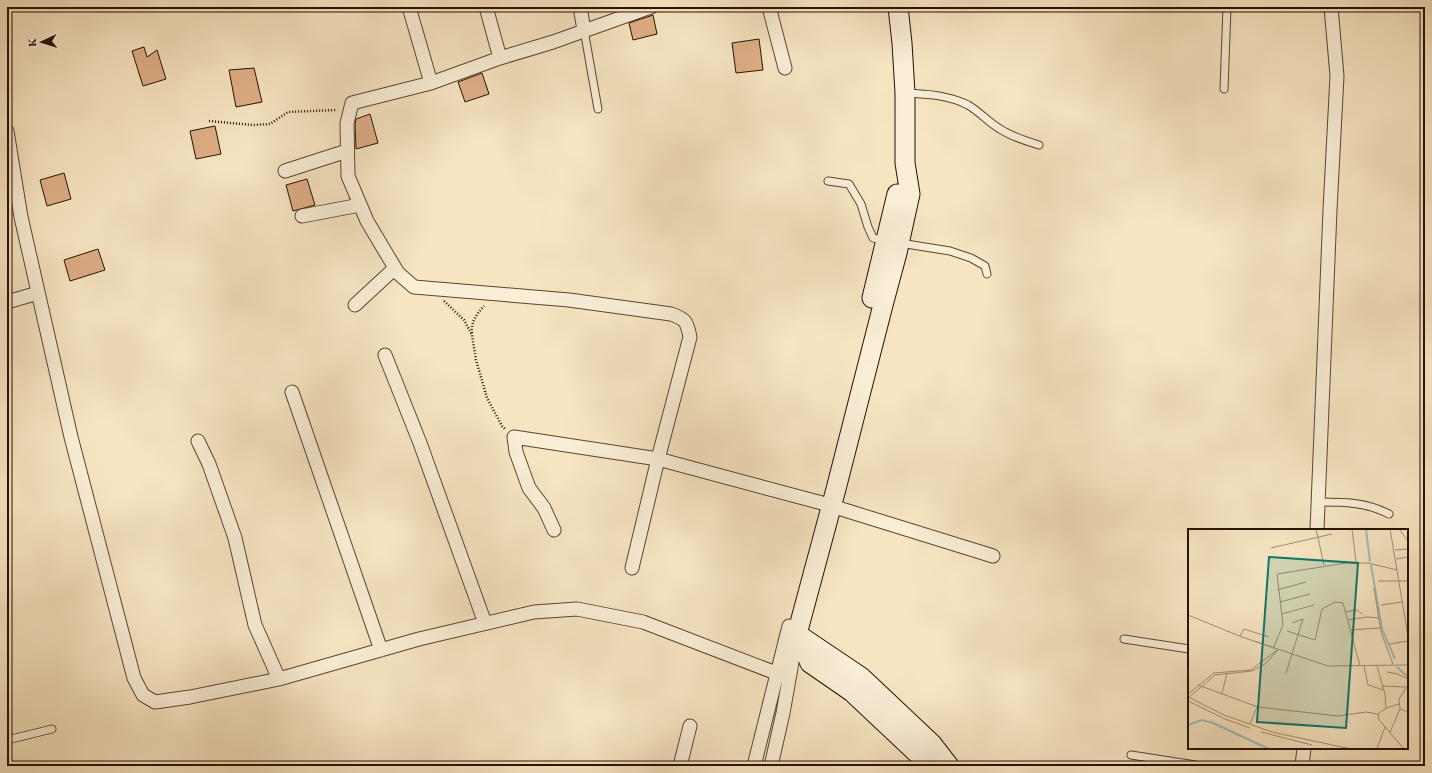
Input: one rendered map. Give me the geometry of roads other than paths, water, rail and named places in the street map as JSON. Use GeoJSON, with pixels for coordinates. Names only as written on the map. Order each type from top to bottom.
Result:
{"type":"FeatureCollection","features":[{"type":"Feature","properties":{"kind":"street"},"geometry":{"type":"LineString","coordinates":[[409,7],[431,83]]}},
{"type":"Feature","properties":{"kind":"street"},"geometry":{"type":"LineString","coordinates":[[486,7],[500,58]]}},
{"type":"Feature","properties":{"kind":"street"},"geometry":{"type":"LineString","coordinates":[[580,7],[584,30]]}},
{"type":"Feature","properties":{"kind":"street"},"geometry":{"type":"LineString","coordinates":[[632,568],[658,459],[690,337],[686,321],[680,317],[663,313],[569,300],[414,287],[398,273],[367,221],[348,176],[347,123],[352,103],[431,83],[500,58],[553,42],[652,7]]}},
{"type":"Feature","properties":{"kind":"street"},"geometry":{"type":"LineString","coordinates":[[769,7],[785,68]]}},
{"type":"Feature","properties":{"kind":"street"},"geometry":{"type":"LineString","coordinates":[[754,766],[783,675],[793,630],[826,505],[836,489],[893,242],[910,194],[905,163],[905,93],[898,7]]}},
{"type":"Feature","properties":{"kind":"street"},"geometry":{"type":"LineString","coordinates":[[1317,529],[1330,202],[1337,76],[1332,7]]}},
{"type":"Feature","properties":{"kind":"street"},"geometry":{"type":"LineString","coordinates":[[7,131],[21,217],[71,437],[134,678],[142,695],[155,702],[190,697],[279,679],[419,639],[485,623],[534,612],[577,608],[643,622],[783,675]]}},
{"type":"Feature","properties":{"kind":"street"},"geometry":{"type":"LineString","coordinates":[[285,171],[347,150]]}},
{"type":"Feature","properties":{"kind":"street"},"geometry":{"type":"LineString","coordinates":[[302,216],[360,205]]}},
{"type":"Feature","properties":{"kind":"street"},"geometry":{"type":"LineString","coordinates":[[355,305],[395,268]]}},
{"type":"Feature","properties":{"kind":"street"},"geometry":{"type":"LineString","coordinates":[[7,302],[38,293]]}},
{"type":"Feature","properties":{"kind":"street"},"geometry":{"type":"LineString","coordinates":[[385,355],[420,443],[485,623]]}},
{"type":"Feature","properties":{"kind":"street"},"geometry":{"type":"LineString","coordinates":[[292,392],[381,650]]}},
{"type":"Feature","properties":{"kind":"street"},"geometry":{"type":"LineString","coordinates":[[554,530],[544,508],[529,488],[516,452],[514,437],[658,459],[826,505],[993,556]]}},
{"type":"Feature","properties":{"kind":"street"},"geometry":{"type":"LineString","coordinates":[[198,441],[209,464],[235,538],[255,625],[279,679]]}},
{"type":"Feature","properties":{"kind":"street"},"geometry":{"type":"LineString","coordinates":[[793,630],[810,663],[852,692],[918,755],[927,766]]}},
{"type":"Feature","properties":{"kind":"street"},"geometry":{"type":"LineString","coordinates":[[793,630],[862,677],[932,744],[949,766]]}},
{"type":"Feature","properties":{"kind":"street"},"geometry":{"type":"LineString","coordinates":[[771,766],[783,713],[783,675]]}},
{"type":"Feature","properties":{"kind":"street"},"geometry":{"type":"LineString","coordinates":[[680,766],[690,726]]}},
{"type":"Feature","properties":{"kind":"street"},"geometry":{"type":"LineString","coordinates":[[1302,766],[1304,749]]}},
{"type":"Feature","properties":{"kind":"lane"},"geometry":{"type":"LineString","coordinates":[[1224,89],[1227,7]]}},
{"type":"Feature","properties":{"kind":"lane"},"geometry":{"type":"LineString","coordinates":[[584,30],[598,109]]}},
{"type":"Feature","properties":{"kind":"lane"},"geometry":{"type":"LineString","coordinates":[[905,93],[939,95],[967,105],[984,116],[999,129],[1019,140],[1039,146]]}},
{"type":"Feature","properties":{"kind":"lane"},"geometry":{"type":"LineString","coordinates":[[828,181],[849,184],[861,204],[873,238],[950,251],[971,258],[985,266],[987,274]]}},
{"type":"Feature","properties":{"kind":"lane"},"geometry":{"type":"LineString","coordinates":[[1318,502],[1359,503],[1389,514]]}},
{"type":"Feature","properties":{"kind":"lane"},"geometry":{"type":"LineString","coordinates":[[1124,639],[1188,650]]}},
{"type":"Feature","properties":{"kind":"lane"},"geometry":{"type":"LineString","coordinates":[[7,740],[52,729]]}},
{"type":"Feature","properties":{"kind":"lane"},"geometry":{"type":"LineString","coordinates":[[1131,755],[1202,766]]}}]}
